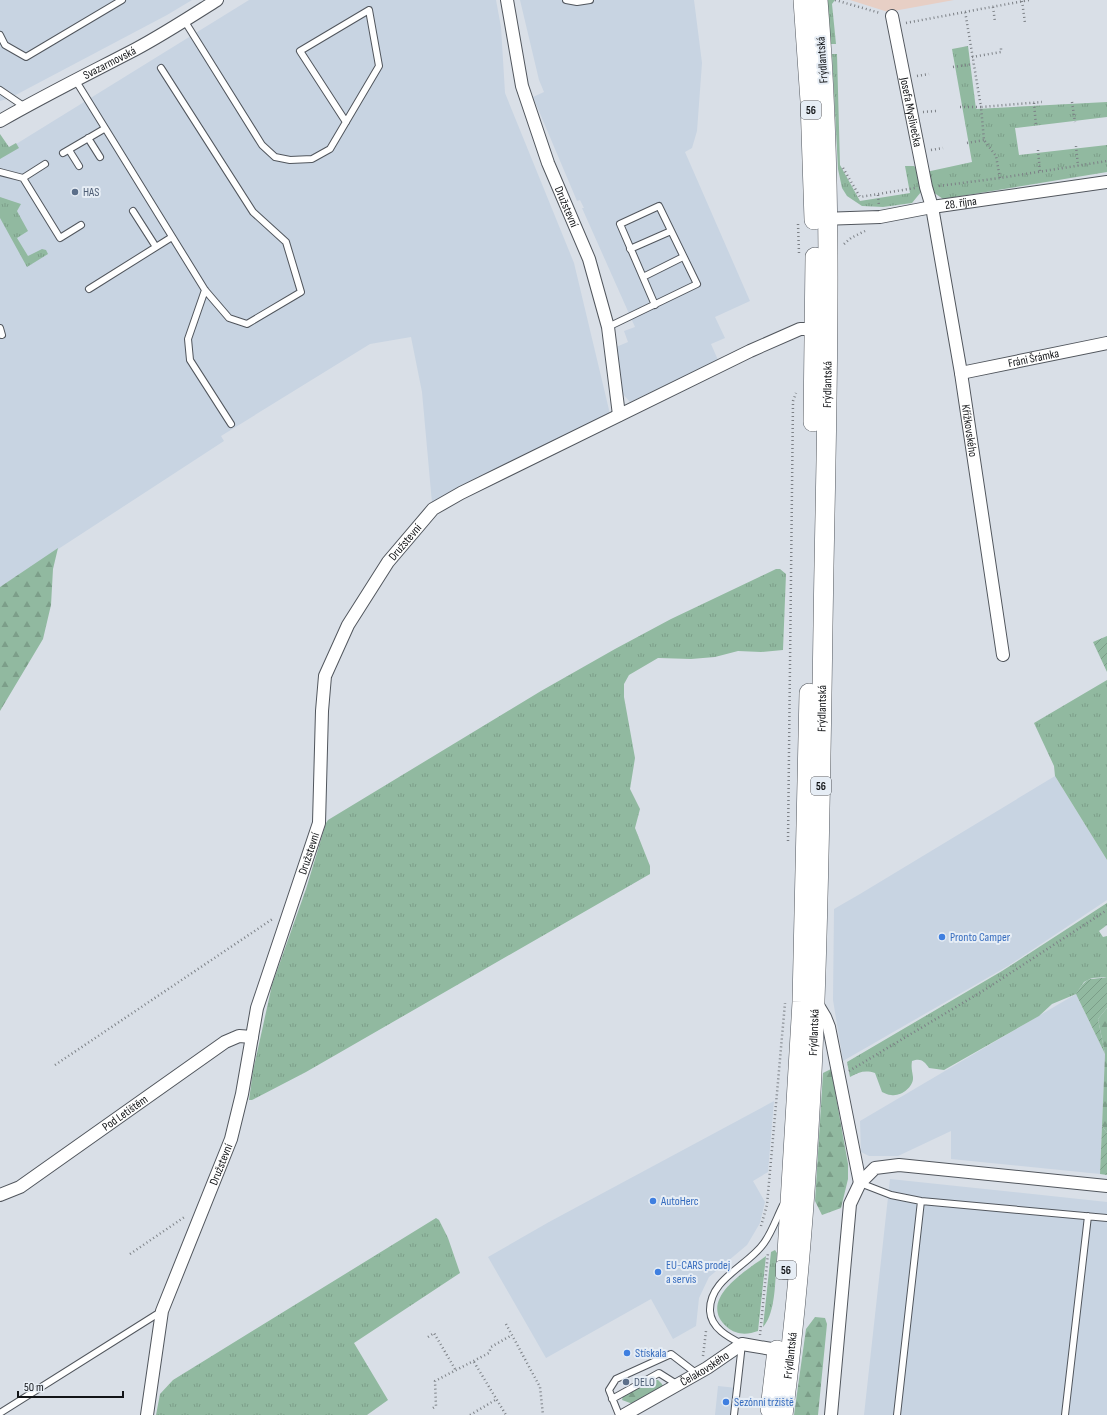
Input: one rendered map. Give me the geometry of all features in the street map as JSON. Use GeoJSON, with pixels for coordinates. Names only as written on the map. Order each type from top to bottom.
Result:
{"type":"FeatureCollection","features":[{"type":"Feature","properties":{"kind":"main road","name":"Frýdlantská"},"geometry":{"type":"LineString","coordinates":[[770,1415],[783,1351],[806,1190],[816,1002],[819,908],[828,333],[821,219],[803,0]]}},
{"type":"Feature","properties":{"kind":"main road","name":"Frýdlantská"},"geometry":{"type":"LineString","coordinates":[[783,1415],[785,1278],[798,1092],[805,908],[814,329],[821,219],[825,101],[818,0]]}},
{"type":"Feature","properties":{"kind":"street","name":"Svazarmovská"},"geometry":{"type":"LineString","coordinates":[[0,121],[54,90],[76,81],[137,48],[217,0]]}},
{"type":"Feature","properties":{"kind":"street","name":"Družstevní"},"geometry":{"type":"LineString","coordinates":[[507,0],[522,86],[548,164],[589,259],[608,327],[619,415]]}},
{"type":"Feature","properties":{"kind":"street","name":"Josefa Myslivečka"},"geometry":{"type":"LineString","coordinates":[[894,20],[926,187],[932,207]]}},
{"type":"Feature","properties":{"kind":"street","name":"28. října"},"geometry":{"type":"LineString","coordinates":[[821,219],[880,217],[932,207],[1107,182]]}},
{"type":"Feature","properties":{"kind":"street","name":"Křížkovského"},"geometry":{"type":"LineString","coordinates":[[932,207],[961,373],[1003,655]]}},
{"type":"Feature","properties":{"kind":"street","name":"Družstevní"},"geometry":{"type":"LineString","coordinates":[[147,1415],[162,1311],[231,1139],[242,1094],[252,1037],[264,986],[319,823],[322,711],[325,676],[348,625],[388,562],[433,509],[461,493],[750,351],[800,329],[814,329]]}},
{"type":"Feature","properties":{"kind":"street","name":"Fráni Šrámka"},"geometry":{"type":"LineString","coordinates":[[961,373],[1107,343]]}},
{"type":"Feature","properties":{"kind":"street"},"geometry":{"type":"LineString","coordinates":[[816,1002],[825,1017],[829,1028],[860,1183]]}},
{"type":"Feature","properties":{"kind":"street","name":"Pod Letištěm"},"geometry":{"type":"LineString","coordinates":[[0,1195],[20,1187],[225,1042],[239,1036],[252,1037]]}},
{"type":"Feature","properties":{"kind":"street"},"geometry":{"type":"LineString","coordinates":[[831,1415],[850,1204],[860,1183],[875,1168],[900,1164],[1107,1186]]}},
{"type":"Feature","properties":{"kind":"street","name":"Čelakovského"},"geometry":{"type":"LineString","coordinates":[[624,1415],[702,1371],[742,1344],[783,1351]]}},
{"type":"Feature","properties":{"kind":"lane"},"geometry":{"type":"LineString","coordinates":[[0,35],[5,45],[26,57],[122,0]]}},
{"type":"Feature","properties":{"kind":"lane"},"geometry":{"type":"LineString","coordinates":[[566,0],[577,2],[590,0]]}},
{"type":"Feature","properties":{"kind":"lane"},"geometry":{"type":"LineString","coordinates":[[184,20],[262,145],[275,157],[290,160],[312,159],[330,149],[346,122],[378,66],[369,10],[300,51],[346,122]]}},
{"type":"Feature","properties":{"kind":"lane"},"geometry":{"type":"LineString","coordinates":[[76,81],[205,290],[229,318],[247,324],[301,292],[286,242],[253,212],[161,68]]}},
{"type":"Feature","properties":{"kind":"lane"},"geometry":{"type":"LineString","coordinates":[[0,90],[25,107]]}},
{"type":"Feature","properties":{"kind":"lane"},"geometry":{"type":"LineString","coordinates":[[78,166],[66,152],[104,128]]}},
{"type":"Feature","properties":{"kind":"lane"},"geometry":{"type":"LineString","coordinates":[[88,138],[100,157]]}},
{"type":"Feature","properties":{"kind":"lane"},"geometry":{"type":"LineString","coordinates":[[23,178],[45,164]]}},
{"type":"Feature","properties":{"kind":"lane"},"geometry":{"type":"LineString","coordinates":[[0,172],[23,178],[60,238],[81,225]]}},
{"type":"Feature","properties":{"kind":"lane"},"geometry":{"type":"LineString","coordinates":[[608,327],[697,284],[658,206],[620,224],[655,304]]}},
{"type":"Feature","properties":{"kind":"lane"},"geometry":{"type":"LineString","coordinates":[[133,211],[156,247]]}},
{"type":"Feature","properties":{"kind":"lane"},"geometry":{"type":"LineString","coordinates":[[630,249],[671,231]]}},
{"type":"Feature","properties":{"kind":"lane"},"geometry":{"type":"LineString","coordinates":[[89,289],[172,237]]}},
{"type":"Feature","properties":{"kind":"lane"},"geometry":{"type":"LineString","coordinates":[[643,277],[683,257]]}},
{"type":"Feature","properties":{"kind":"lane"},"geometry":{"type":"LineString","coordinates":[[205,290],[188,339],[190,360],[231,424]]}},
{"type":"Feature","properties":{"kind":"lane"},"geometry":{"type":"LineString","coordinates":[[860,1183],[891,1195],[921,1201],[1107,1218]]}},
{"type":"Feature","properties":{"kind":"lane"},"geometry":{"type":"LineString","coordinates":[[734,1415],[742,1344],[727,1337],[718,1328],[710,1317],[710,1301],[718,1287],[764,1244],[791,1189]]}},
{"type":"Feature","properties":{"kind":"lane"},"geometry":{"type":"LineString","coordinates":[[897,1415],[921,1201]]}},
{"type":"Feature","properties":{"kind":"lane"},"geometry":{"type":"LineString","coordinates":[[1065,1415],[1088,1216]]}},
{"type":"Feature","properties":{"kind":"lane"},"geometry":{"type":"LineString","coordinates":[[0,1414],[162,1311]]}},
{"type":"Feature","properties":{"kind":"lane"},"geometry":{"type":"LineString","coordinates":[[619,1415],[609,1390],[616,1379],[670,1354],[702,1371]]}},
{"type":"Feature","properties":{"kind":"lane"},"geometry":{"type":"LineString","coordinates":[[612,1399],[659,1373],[678,1385]]}},
{"type":"Feature","properties":{"kind":"path"},"geometry":{"type":"LineString","coordinates":[[835,8],[835,0],[894,20],[993,7],[1029,0]]}},
{"type":"Feature","properties":{"kind":"path"},"geometry":{"type":"LineString","coordinates":[[1022,2],[1025,23]]}},
{"type":"Feature","properties":{"kind":"path"},"geometry":{"type":"LineString","coordinates":[[993,7],[995,22]]}},
{"type":"Feature","properties":{"kind":"path"},"geometry":{"type":"LineString","coordinates":[[965,11],[981,107],[984,140],[996,156],[1000,178]]}},
{"type":"Feature","properties":{"kind":"path"},"geometry":{"type":"LineString","coordinates":[[972,57],[1002,52],[1001,46]]}},
{"type":"Feature","properties":{"kind":"path"},"geometry":{"type":"LineString","coordinates":[[952,67],[974,64]]}},
{"type":"Feature","properties":{"kind":"path"},"geometry":{"type":"LineString","coordinates":[[915,68],[918,83]]}},
{"type":"Feature","properties":{"kind":"path"},"geometry":{"type":"LineString","coordinates":[[916,76],[929,74]]}},
{"type":"Feature","properties":{"kind":"path"},"geometry":{"type":"LineString","coordinates":[[960,107],[981,107],[1042,102]]}},
{"type":"Feature","properties":{"kind":"path"},"geometry":{"type":"LineString","coordinates":[[1072,102],[1075,122]]}},
{"type":"Feature","properties":{"kind":"path"},"geometry":{"type":"LineString","coordinates":[[1034,103],[1036,126]]}},
{"type":"Feature","properties":{"kind":"path"},"geometry":{"type":"LineString","coordinates":[[921,105],[924,120]]}},
{"type":"Feature","properties":{"kind":"path"},"geometry":{"type":"LineString","coordinates":[[923,112],[936,111]]}},
{"type":"Feature","properties":{"kind":"path"},"geometry":{"type":"LineString","coordinates":[[967,143],[984,140]]}},
{"type":"Feature","properties":{"kind":"path"},"geometry":{"type":"LineString","coordinates":[[929,143],[931,157]]}},
{"type":"Feature","properties":{"kind":"path"},"geometry":{"type":"LineString","coordinates":[[1076,146],[1078,166]]}},
{"type":"Feature","properties":{"kind":"path"},"geometry":{"type":"LineString","coordinates":[[930,150],[943,148]]}},
{"type":"Feature","properties":{"kind":"path"},"geometry":{"type":"LineString","coordinates":[[1038,150],[1040,172]]}},
{"type":"Feature","properties":{"kind":"path"},"geometry":{"type":"LineString","coordinates":[[842,166],[860,197],[1000,178],[1107,161]]}},
{"type":"Feature","properties":{"kind":"path"},"geometry":{"type":"LineString","coordinates":[[788,846],[793,401],[797,389]]}},
{"type":"Feature","properties":{"kind":"path"},"geometry":{"type":"LineString","coordinates":[[54,1065],[291,906]]}},
{"type":"Feature","properties":{"kind":"path"},"geometry":{"type":"LineString","coordinates":[[839,1077],[986,990],[1107,910]]}},
{"type":"Feature","properties":{"kind":"path"},"geometry":{"type":"LineString","coordinates":[[758,1347],[769,1254],[764,1244],[755,1237],[765,1216],[767,1205],[784,1005],[786,1000]]}},
{"type":"Feature","properties":{"kind":"path"},"geometry":{"type":"LineString","coordinates":[[130,1254],[205,1204]]}},
{"type":"Feature","properties":{"kind":"path"},"geometry":{"type":"LineString","coordinates":[[506,1324],[540,1387],[544,1415]]}},
{"type":"Feature","properties":{"kind":"path"},"geometry":{"type":"LineString","coordinates":[[702,1371],[703,1344],[706,1331],[705,1327]]}},
{"type":"Feature","properties":{"kind":"path"},"geometry":{"type":"LineString","coordinates":[[706,1331],[712,1336]]}},
{"type":"Feature","properties":{"kind":"path"},"geometry":{"type":"LineString","coordinates":[[428,1337],[434,1333],[455,1369]]}},
{"type":"Feature","properties":{"kind":"path"},"geometry":{"type":"LineString","coordinates":[[433,1408],[436,1406],[435,1381],[455,1369],[462,1369],[474,1362],[489,1353],[491,1347],[512,1335]]}},
{"type":"Feature","properties":{"kind":"path"},"geometry":{"type":"LineString","coordinates":[[474,1362],[491,1386],[506,1415]]}},
{"type":"Feature","properties":{"kind":"path"},"geometry":{"type":"LineString","coordinates":[[470,1415],[497,1399]]}},
{"type":"Feature","properties":{"kind":"shaded area"},"geometry":{"type":"Polygon","coordinates":[[[0,0],[192,0],[167,15],[10,98],[0,101],[0,0]]]}},
{"type":"Feature","properties":{"kind":"shaded area"},"geometry":{"type":"Polygon","coordinates":[[[249,0],[496,0],[501,27],[505,93],[574,263],[610,414],[482,476],[432,503],[422,392],[411,337],[370,344],[221,436],[224,441],[0,587],[0,154],[249,0]]]}},
{"type":"Feature","properties":{"kind":"shaded area"},"geometry":{"type":"Polygon","coordinates":[[[520,0],[694,0],[702,63],[697,131],[692,148],[685,152],[750,301],[715,317],[725,338],[711,344],[718,360],[630,402],[622,393],[616,347],[628,342],[624,331],[635,327],[582,208],[584,208],[580,200],[577,201],[533,97],[544,92],[539,80],[520,0]]]}},
{"type":"Feature","properties":{"kind":"shaded area"},"geometry":{"type":"Polygon","coordinates":[[[850,0],[954,0],[888,12],[850,0]]]}},
{"type":"Feature","properties":{"kind":"shaded area","name":"Pronto Camper"},"geometry":{"type":"Polygon","coordinates":[[[1055,776],[1107,860],[1107,900],[1008,966],[843,1061],[833,1000],[834,909],[1055,776]]]}},
{"type":"Feature","properties":{"kind":"shaded area"},"geometry":{"type":"Polygon","coordinates":[[[1076,994],[1105,1054],[1100,1174],[951,1159],[951,1131],[898,1156],[869,1156],[861,1152],[860,1121],[1076,994]]]}},
{"type":"Feature","properties":{"kind":"shaded area"},"geometry":{"type":"Polygon","coordinates":[[[774,1101],[768,1172],[753,1181],[765,1202],[760,1223],[747,1245],[709,1277],[699,1298],[696,1326],[673,1339],[651,1299],[546,1358],[488,1257],[549,1222],[774,1101]]]}},
{"type":"Feature","properties":{"kind":"shaded area"},"geometry":{"type":"Polygon","coordinates":[[[890,1179],[1107,1202],[1107,1415],[864,1415],[890,1179]]]}},
{"type":"Feature","properties":{"kind":"shaded area","name":"Sezónní tržiště"},"geometry":{"type":"Polygon","coordinates":[[[718,1386],[737,1388],[734,1415],[715,1415],[718,1386]]]}},
{"type":"Feature","properties":{"kind":"green space"},"geometry":{"type":"Polygon","coordinates":[[[826,0],[835,0],[832,4],[836,44],[831,44],[826,0]]]}},
{"type":"Feature","properties":{"kind":"green space"},"geometry":{"type":"Polygon","coordinates":[[[968,46],[976,109],[1107,102],[1107,117],[1015,128],[1019,155],[1107,145],[1107,172],[943,199],[930,190],[926,172],[972,162],[952,49],[968,46]]]}},
{"type":"Feature","properties":{"kind":"green space"},"geometry":{"type":"Polygon","coordinates":[[[832,54],[837,54],[840,165],[860,201],[910,193],[905,166],[914,166],[919,172],[921,192],[912,203],[883,207],[862,206],[847,196],[842,188],[838,169],[832,54]]]}},
{"type":"Feature","properties":{"kind":"green space"},"geometry":{"type":"Polygon","coordinates":[[[0,134],[9,147],[16,143],[19,148],[0,159],[0,134]]]}},
{"type":"Feature","properties":{"kind":"green space"},"geometry":{"type":"Polygon","coordinates":[[[0,197],[21,204],[17,211],[28,231],[17,238],[28,256],[42,249],[46,250],[48,254],[27,267],[0,218],[0,197]]]}},
{"type":"Feature","properties":{"kind":"green space"},"geometry":{"type":"Polygon","coordinates":[[[58,548],[53,569],[51,605],[43,639],[0,711],[0,587],[58,548]]]}},
{"type":"Feature","properties":{"kind":"green space"},"geometry":{"type":"Polygon","coordinates":[[[776,569],[780,569],[786,574],[783,650],[761,652],[738,651],[715,657],[691,659],[658,658],[629,675],[624,684],[624,697],[635,758],[630,789],[640,809],[635,828],[650,866],[650,874],[306,1072],[252,1100],[249,1100],[253,1071],[272,985],[306,889],[328,820],[541,691],[615,649],[671,619],[776,569]]]}},
{"type":"Feature","properties":{"kind":"green space"},"geometry":{"type":"Polygon","coordinates":[[[1107,636],[1107,672],[1093,642],[1107,636]]]}},
{"type":"Feature","properties":{"kind":"green space"},"geometry":{"type":"Polygon","coordinates":[[[1107,680],[1107,860],[1055,776],[1054,766],[1034,723],[1107,680]]]}},
{"type":"Feature","properties":{"kind":"green space"},"geometry":{"type":"Polygon","coordinates":[[[1107,903],[1107,925],[1099,931],[1103,937],[1107,936],[1107,977],[1092,978],[1084,982],[1076,994],[1052,1004],[1039,1016],[944,1070],[929,1068],[920,1060],[912,1061],[913,1081],[909,1088],[903,1093],[890,1095],[882,1092],[875,1073],[862,1072],[850,1077],[847,1062],[1002,971],[1107,903]]]}},
{"type":"Feature","properties":{"kind":"green space"},"geometry":{"type":"Polygon","coordinates":[[[1107,977],[1107,1008],[1098,1019],[1105,1054],[1076,994],[1087,981],[1107,977]]]}},
{"type":"Feature","properties":{"kind":"green space"},"geometry":{"type":"Polygon","coordinates":[[[1107,1008],[1107,1133],[1102,1126],[1105,1054],[1098,1019],[1107,1008]]]}},
{"type":"Feature","properties":{"kind":"green space"},"geometry":{"type":"Polygon","coordinates":[[[831,1069],[848,1164],[848,1179],[841,1208],[822,1215],[815,1201],[823,1073],[831,1069]]]}},
{"type":"Feature","properties":{"kind":"green space"},"geometry":{"type":"Polygon","coordinates":[[[1102,1126],[1107,1133],[1107,1175],[1100,1174],[1102,1126]]]}},
{"type":"Feature","properties":{"kind":"green space"},"geometry":{"type":"Polygon","coordinates":[[[436,1218],[439,1220],[448,1238],[460,1273],[354,1343],[388,1400],[367,1415],[156,1415],[160,1394],[173,1380],[436,1218]]]}},
{"type":"Feature","properties":{"kind":"green space"},"geometry":{"type":"Polygon","coordinates":[[[775,1250],[777,1253],[773,1302],[768,1320],[763,1327],[771,1252],[775,1250]]]}},
{"type":"Feature","properties":{"kind":"green space"},"geometry":{"type":"Polygon","coordinates":[[[766,1256],[758,1331],[746,1334],[734,1332],[727,1327],[719,1317],[717,1306],[721,1296],[737,1277],[766,1256]]]}},
{"type":"Feature","properties":{"kind":"green space"},"geometry":{"type":"Polygon","coordinates":[[[815,1317],[825,1318],[827,1324],[818,1415],[794,1415],[806,1329],[815,1317]]]}},
{"type":"Feature","properties":{"kind":"green space"},"geometry":{"type":"Polygon","coordinates":[[[652,1380],[658,1380],[663,1387],[633,1404],[622,1400],[623,1396],[652,1380]]]}},
{"type":"Feature","properties":{"kind":"place","name":"HAS"},"geometry":{"type":"Point","coordinates":[75,192]}},
{"type":"Feature","properties":{"kind":"place","name":"Pronto Camper"},"geometry":{"type":"Point","coordinates":[942,937]}},
{"type":"Feature","properties":{"kind":"place","name":"AutoHerc"},"geometry":{"type":"Point","coordinates":[653,1201]}},
{"type":"Feature","properties":{"kind":"place","name":"EU-CARS prodej a servis"},"geometry":{"type":"Point","coordinates":[658,1272]}},
{"type":"Feature","properties":{"kind":"place","name":"Stískala"},"geometry":{"type":"Point","coordinates":[627,1353]}},
{"type":"Feature","properties":{"kind":"place","name":"DELO"},"geometry":{"type":"Point","coordinates":[626,1382]}},
{"type":"Feature","properties":{"kind":"place","name":"Sezónní tržiště"},"geometry":{"type":"Point","coordinates":[726,1402]}}]}
